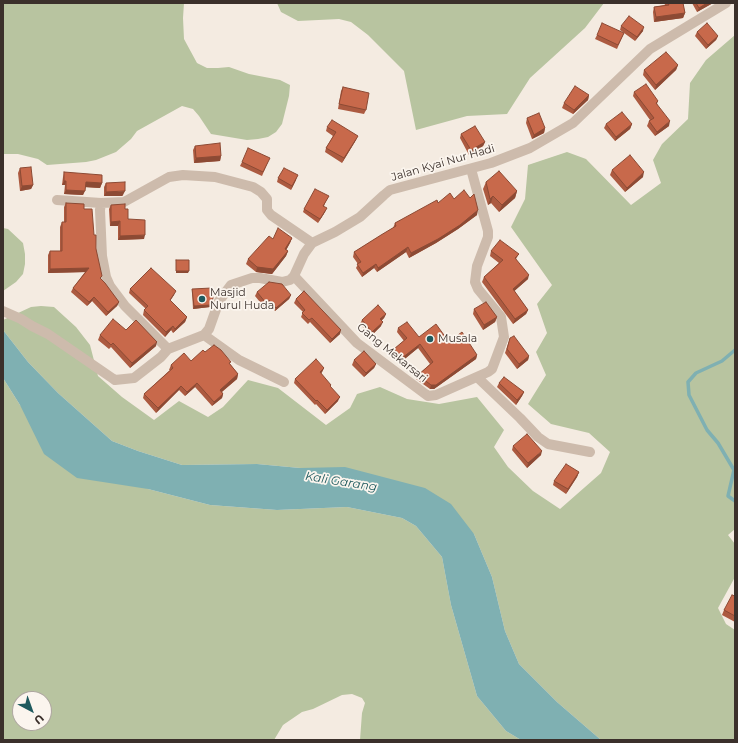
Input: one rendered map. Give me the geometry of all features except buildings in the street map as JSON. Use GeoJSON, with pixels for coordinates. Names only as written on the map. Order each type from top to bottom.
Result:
{"type":"FeatureCollection","features":[{"type":"Feature","properties":{"kind":"street","name":"Jalan Kyai Nur Hadi"},"geometry":{"type":"LineString","coordinates":[[312,243],[335,232],[360,217],[390,190],[491,164],[530,148],[573,123],[650,49],[726,3]]}},
{"type":"Feature","properties":{"kind":"street","name":"Gang Mekarsari"},"geometry":{"type":"LineString","coordinates":[[294,276],[358,343],[428,396],[436,395],[488,372],[492,369],[504,337],[501,317],[478,289],[475,282],[477,266],[488,237],[488,232],[471,169]]}},
{"type":"Feature","properties":{"kind":"street"},"geometry":{"type":"LineString","coordinates":[[3,311],[21,318],[32,326],[48,334],[115,380],[134,378],[161,357],[168,349],[204,335],[209,329],[219,301],[231,285],[252,278],[282,282],[290,280],[294,276],[304,254],[312,243],[271,215],[267,210],[267,199],[261,192],[253,187],[215,177],[183,175],[169,177],[124,202],[57,200]]}},
{"type":"Feature","properties":{"kind":"street"},"geometry":{"type":"LineString","coordinates":[[101,202],[102,256],[106,277],[110,286],[125,306],[168,349]]}},
{"type":"Feature","properties":{"kind":"street"},"geometry":{"type":"LineString","coordinates":[[204,335],[239,360],[284,382]]}},
{"type":"Feature","properties":{"kind":"street"},"geometry":{"type":"LineString","coordinates":[[477,378],[538,437],[548,444],[590,452]]}},
{"type":"Feature","properties":{"kind":"green space"},"geometry":{"type":"Polygon","coordinates":[[[3,3],[184,3],[184,39],[197,63],[207,68],[229,67],[249,74],[280,80],[290,85],[289,96],[282,124],[276,132],[268,137],[258,139],[247,140],[211,134],[193,109],[182,106],[137,131],[131,139],[116,152],[96,160],[47,165],[38,159],[18,154],[3,154],[3,3]]]}},
{"type":"Feature","properties":{"kind":"green space"},"geometry":{"type":"Polygon","coordinates":[[[277,3],[604,3],[585,28],[530,78],[507,114],[467,116],[416,130],[404,71],[368,35],[351,22],[339,19],[298,21],[281,12],[277,3]]]}},
{"type":"Feature","properties":{"kind":"green space"},"geometry":{"type":"Polygon","coordinates":[[[735,35],[735,529],[728,535],[735,544],[735,577],[718,608],[726,624],[735,630],[735,740],[601,740],[557,702],[519,664],[505,631],[492,577],[474,534],[300,468],[257,464],[182,465],[112,441],[58,393],[28,362],[3,330],[3,320],[31,307],[54,307],[76,327],[90,345],[98,376],[122,397],[154,420],[179,401],[208,417],[223,407],[248,380],[278,388],[326,425],[350,408],[357,394],[380,387],[407,399],[439,404],[477,397],[504,430],[494,447],[508,467],[533,491],[560,509],[601,473],[610,452],[589,433],[551,424],[528,404],[546,375],[536,352],[547,333],[537,304],[552,285],[511,227],[525,199],[528,165],[567,152],[586,159],[631,205],[661,183],[653,160],[662,144],[688,119],[690,83],[706,60],[735,35]]]}},
{"type":"Feature","properties":{"kind":"green space"},"geometry":{"type":"Polygon","coordinates":[[[3,228],[8,229],[23,243],[25,264],[23,274],[16,282],[3,291],[3,228]]]}},
{"type":"Feature","properties":{"kind":"green space"},"geometry":{"type":"Polygon","coordinates":[[[3,378],[20,405],[148,489],[210,505],[277,510],[347,507],[402,518],[416,526],[442,557],[451,605],[477,696],[506,731],[521,740],[360,740],[362,713],[365,703],[362,698],[352,694],[342,695],[313,709],[302,712],[283,725],[274,740],[3,740],[3,378]]]}},
{"type":"Feature","properties":{"kind":"water","name":"Kali Garang"},"geometry":{"type":"Polygon","coordinates":[[[3,330],[28,362],[58,393],[112,441],[182,465],[257,464],[300,468],[345,467],[425,488],[451,504],[474,534],[492,577],[505,631],[519,664],[557,702],[601,740],[521,740],[506,731],[477,696],[451,605],[442,557],[416,526],[402,518],[347,507],[277,510],[210,505],[148,489],[77,478],[44,454],[20,405],[3,378],[3,330]]]}},
{"type":"Feature","properties":{"kind":"waterway"},"geometry":{"type":"LineString","coordinates":[[735,350],[722,361],[696,373],[688,382],[689,395],[707,430],[718,443],[734,470],[728,496],[735,501]]}},
{"type":"Feature","properties":{"kind":"place","name":"Masjid Nurul Huda"},"geometry":{"type":"Point","coordinates":[202,299]}},
{"type":"Feature","properties":{"kind":"place","name":"Musala"},"geometry":{"type":"Point","coordinates":[430,339]}}]}
